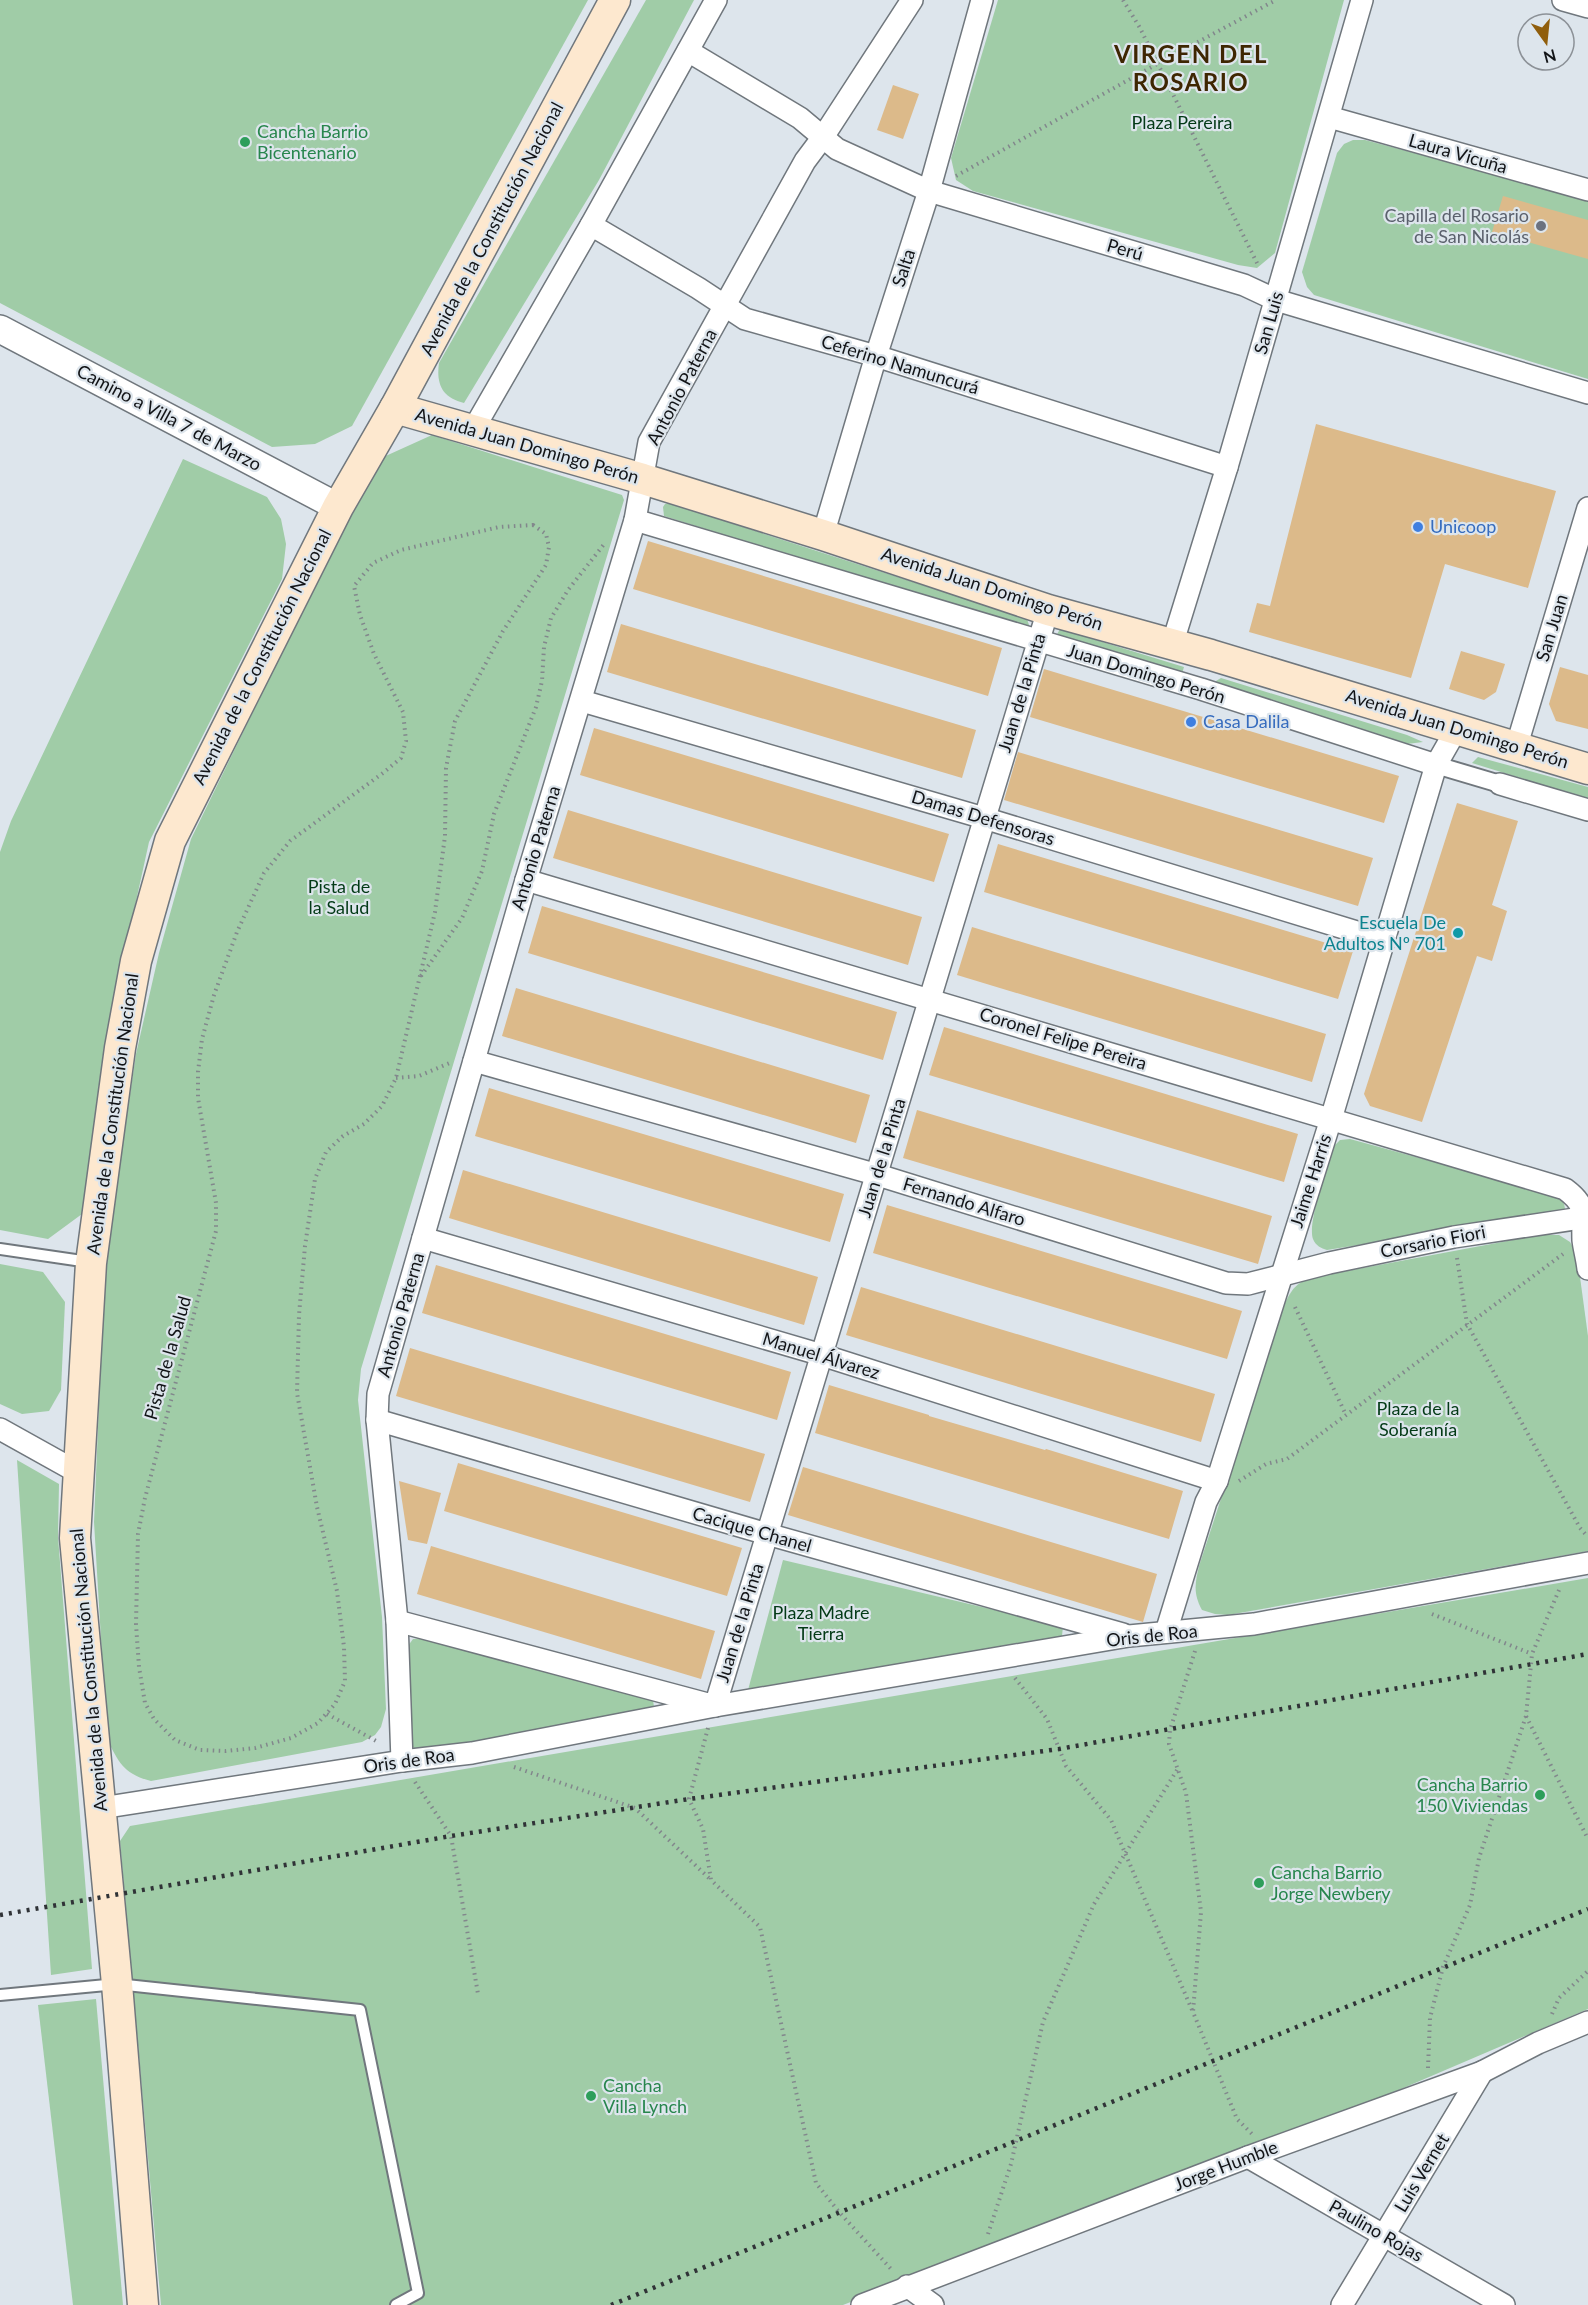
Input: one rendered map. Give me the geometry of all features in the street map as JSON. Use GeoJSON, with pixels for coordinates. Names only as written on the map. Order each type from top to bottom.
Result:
{"type":"FeatureCollection","features":[{"type":"Feature","properties":{"kind":"main road","name":"Avenida de la Constitución Nacional"},"geometry":{"type":"LineString","coordinates":[[143,2305],[117,1984],[75,1538],[91,1263],[120,1048],[136,961],[170,841],[338,507],[395,408],[615,0]]}},
{"type":"Feature","properties":{"kind":"main road","name":"Avenida Juan Domingo Perón"},"geometry":{"type":"LineString","coordinates":[[395,408],[643,479],[823,534],[1048,610],[1211,655],[1588,769]]}},
{"type":"Feature","properties":{"kind":"street"},"geometry":{"type":"LineString","coordinates":[[473,430],[591,225],[716,0]]}},
{"type":"Feature","properties":{"kind":"street","name":"Antonio Paterna"},"geometry":{"type":"LineString","coordinates":[[402,1759],[396,1621],[377,1420],[378,1394],[526,880],[582,701],[634,520],[649,442],[805,161],[912,0]]}},
{"type":"Feature","properties":{"kind":"street","name":"Salta"},"geometry":{"type":"LineString","coordinates":[[823,534],[876,356],[929,192],[982,0]]}},
{"type":"Feature","properties":{"kind":"street","name":"San Luis"},"geometry":{"type":"LineString","coordinates":[[1173,645],[1276,300],[1362,0]]}},
{"type":"Feature","properties":{"kind":"street"},"geometry":{"type":"LineString","coordinates":[[1563,0],[1588,7]]}},
{"type":"Feature","properties":{"kind":"street","name":"Perú"},"geometry":{"type":"LineString","coordinates":[[688,51],[800,118],[837,149],[929,192],[1244,285],[1276,300],[1588,393]]}},
{"type":"Feature","properties":{"kind":"street","name":"Laura Vicuña"},"geometry":{"type":"LineString","coordinates":[[1329,117],[1588,190]]}},
{"type":"Feature","properties":{"kind":"street","name":"Ceferino Namuncurá"},"geometry":{"type":"LineString","coordinates":[[591,225],[698,288],[745,319],[876,356],[1227,467]]}},
{"type":"Feature","properties":{"kind":"street","name":"Camino a Villa 7 de Marzo"},"geometry":{"type":"LineString","coordinates":[[0,329],[338,507]]}},
{"type":"Feature","properties":{"kind":"street","name":"San Juan"},"geometry":{"type":"LineString","coordinates":[[1516,748],[1588,508]]}},
{"type":"Feature","properties":{"kind":"street","name":"Juan Domingo Perón"},"geometry":{"type":"LineString","coordinates":[[634,520],[1201,689],[1436,765],[1588,810]]}},
{"type":"Feature","properties":{"kind":"street","name":"Juan de la Pinta"},"geometry":{"type":"LineString","coordinates":[[715,1706],[1048,610]]}},
{"type":"Feature","properties":{"kind":"street"},"geometry":{"type":"LineString","coordinates":[[1201,689],[1211,655]]}},
{"type":"Feature","properties":{"kind":"street","name":"Damas Defensoras"},"geometry":{"type":"LineString","coordinates":[[582,701],[984,818],[1383,940]]}},
{"type":"Feature","properties":{"kind":"street","name":"Jaime Harris"},"geometry":{"type":"LineString","coordinates":[[1166,1632],[1206,1502],[1217,1481],[1331,1119],[1436,765],[1456,730]]}},
{"type":"Feature","properties":{"kind":"street","name":"Coronel Felipe Pereira"},"geometry":{"type":"LineString","coordinates":[[526,880],[1565,1189],[1578,1198],[1587,1217]]}},
{"type":"Feature","properties":{"kind":"street","name":"Fernando Alfaro"},"geometry":{"type":"LineString","coordinates":[[474,1060],[878,1175],[1226,1283],[1248,1284],[1280,1276]]}},
{"type":"Feature","properties":{"kind":"street"},"geometry":{"type":"LineString","coordinates":[[1587,1217],[1583,1240],[1588,1269]]}},
{"type":"Feature","properties":{"kind":"street","name":"Corsario Fiori"},"geometry":{"type":"LineString","coordinates":[[1280,1276],[1454,1237],[1587,1217]]}},
{"type":"Feature","properties":{"kind":"street","name":"Manuel Álvarez"},"geometry":{"type":"LineString","coordinates":[[423,1238],[822,1355],[1217,1481]]}},
{"type":"Feature","properties":{"kind":"street","name":"Cacique Chanel"},"geometry":{"type":"LineString","coordinates":[[377,1420],[767,1534],[1129,1636]]}},
{"type":"Feature","properties":{"kind":"street"},"geometry":{"type":"LineString","coordinates":[[0,1429],[79,1473]]}},
{"type":"Feature","properties":{"kind":"street","name":"Oris de Roa"},"geometry":{"type":"LineString","coordinates":[[101,1808],[402,1759],[472,1753],[715,1706],[1129,1636],[1254,1624],[1580,1564]]}},
{"type":"Feature","properties":{"kind":"street","name":"Oris de Roa"},"geometry":{"type":"LineString","coordinates":[[396,1621],[715,1706]]}},
{"type":"Feature","properties":{"kind":"street","name":"Jorge Humble"},"geometry":{"type":"LineString","coordinates":[[862,2305],[1257,2153],[1482,2072],[1538,2043],[1588,2022]]}},
{"type":"Feature","properties":{"kind":"street","name":"Luis Vernet"},"geometry":{"type":"LineString","coordinates":[[1342,2305],[1482,2072]]}},
{"type":"Feature","properties":{"kind":"street","name":"Paulino Rojas"},"geometry":{"type":"LineString","coordinates":[[1257,2153],[1384,2236],[1504,2305]]}},
{"type":"Feature","properties":{"kind":"street"},"geometry":{"type":"LineString","coordinates":[[907,2286],[933,2305]]}},
{"type":"Feature","properties":{"kind":"lane"},"geometry":{"type":"LineString","coordinates":[[0,1249],[91,1263]]}},
{"type":"Feature","properties":{"kind":"lane"},"geometry":{"type":"LineString","coordinates":[[0,1995],[117,1984],[360,2010],[417,2293],[396,2305]]}},
{"type":"Feature","properties":{"kind":"path"},"geometry":{"type":"LineString","coordinates":[[1123,0],[1140,28],[1276,300]]}},
{"type":"Feature","properties":{"kind":"path"},"geometry":{"type":"LineString","coordinates":[[929,192],[1276,0]]}},
{"type":"Feature","properties":{"kind":"path"},"geometry":{"type":"LineString","coordinates":[[419,979],[462,918],[482,871],[494,814],[536,707],[542,681],[544,647],[551,618],[568,590],[602,545],[634,520]]}},
{"type":"Feature","properties":{"kind":"path","name":"Pista de la Salud"},"geometry":{"type":"LineString","coordinates":[[533,525],[546,534],[549,547],[546,565],[503,631],[455,721],[446,768],[446,836],[435,912],[396,1078],[382,1106],[364,1125],[343,1136],[326,1152],[315,1179],[305,1246],[299,1315],[297,1393],[317,1507],[337,1591],[344,1647],[345,1681],[335,1704],[318,1723],[291,1738],[255,1748],[226,1751],[200,1750],[175,1740],[154,1719],[145,1703],[139,1667],[136,1624],[138,1534],[154,1459],[216,1231],[216,1203],[198,1098],[202,1039],[214,994],[237,932],[264,873],[290,841],[401,758],[406,741],[403,712],[374,654],[360,615],[354,586],[373,562],[401,550],[499,527],[533,525]]}},
{"type":"Feature","properties":{"kind":"path"},"geometry":{"type":"LineString","coordinates":[[396,1078],[419,1076],[446,1063],[474,1060]]}},
{"type":"Feature","properties":{"kind":"path"},"geometry":{"type":"LineString","coordinates":[[1454,1237],[1467,1324],[1580,1528],[1588,1538]]}},
{"type":"Feature","properties":{"kind":"path"},"geometry":{"type":"LineString","coordinates":[[1206,1502],[1266,1464],[1287,1459],[1583,1240]]}},
{"type":"Feature","properties":{"kind":"path"},"geometry":{"type":"LineString","coordinates":[[1280,1276],[1346,1415]]}},
{"type":"Feature","properties":{"kind":"path"},"geometry":{"type":"LineString","coordinates":[[1427,2090],[1430,2018],[1443,1967],[1470,1905],[1479,1858],[1527,1716],[1532,1654],[1561,1587],[1580,1564]]}},
{"type":"Feature","properties":{"kind":"path"},"geometry":{"type":"LineString","coordinates":[[1393,1597],[1532,1654]]}},
{"type":"Feature","properties":{"kind":"path"},"geometry":{"type":"LineString","coordinates":[[1193,2012],[1201,1912],[1186,1793],[1169,1744],[1170,1730],[1202,1630]]}},
{"type":"Feature","properties":{"kind":"path"},"geometry":{"type":"LineString","coordinates":[[1000,1658],[1047,1719],[1066,1766],[1111,1820],[1238,2119],[1257,2153]]}},
{"type":"Feature","properties":{"kind":"path"},"geometry":{"type":"LineString","coordinates":[[711,1880],[703,1829],[689,1799],[715,1706]]}},
{"type":"Feature","properties":{"kind":"path"},"geometry":{"type":"LineString","coordinates":[[326,1714],[402,1759],[451,1836],[478,1994]]}},
{"type":"Feature","properties":{"kind":"path"},"geometry":{"type":"LineString","coordinates":[[1527,1716],[1588,1839]]}},
{"type":"Feature","properties":{"kind":"path"},"geometry":{"type":"LineString","coordinates":[[472,1753],[635,1808],[760,1927],[816,2183],[867,2244],[907,2286]]}},
{"type":"Feature","properties":{"kind":"path"},"geometry":{"type":"LineString","coordinates":[[980,2260],[1011,2164],[1043,2022],[1094,1904],[1178,1769]]}},
{"type":"Feature","properties":{"kind":"path"},"geometry":{"type":"LineString","coordinates":[[1538,2043],[1559,1998],[1588,1971]]}},
{"type":"Feature","properties":{"kind":"green space"},"geometry":{"type":"Polygon","coordinates":[[[0,0],[588,0],[352,426],[315,444],[272,447],[0,303],[0,0]]]}},
{"type":"Feature","properties":{"kind":"green space"},"geometry":{"type":"Polygon","coordinates":[[[646,0],[694,0],[599,180],[464,403],[456,401],[442,389],[438,371],[439,363],[646,0]]]}},
{"type":"Feature","properties":{"kind":"green space","name":"Plaza Pereira"},"geometry":{"type":"Polygon","coordinates":[[[998,0],[1344,0],[1275,253],[1257,268],[1238,265],[973,191],[956,180],[951,158],[998,0]]]}},
{"type":"Feature","properties":{"kind":"green space"},"geometry":{"type":"Polygon","coordinates":[[[1353,140],[1365,140],[1588,199],[1588,379],[1314,295],[1307,287],[1302,272],[1337,153],[1344,144],[1353,140]]]}},
{"type":"Feature","properties":{"kind":"green space","name":"Pista de la Salud"},"geometry":{"type":"Polygon","coordinates":[[[432,435],[622,495],[624,500],[361,1369],[358,1400],[382,1617],[386,1709],[381,1727],[375,1735],[362,1742],[151,1781],[128,1771],[115,1755],[107,1739],[94,1522],[105,1263],[136,1054],[159,953],[191,839],[379,459],[432,435]]]}},
{"type":"Feature","properties":{"kind":"green space"},"geometry":{"type":"Polygon","coordinates":[[[183,459],[267,497],[281,519],[286,544],[282,579],[149,842],[104,1047],[82,1214],[48,1239],[0,1230],[0,852],[11,821],[183,459]]]}},
{"type":"Feature","properties":{"kind":"green space"},"geometry":{"type":"Polygon","coordinates":[[[669,503],[1027,619],[1029,625],[1024,629],[664,516],[663,507],[669,503]]]}},
{"type":"Feature","properties":{"kind":"green space"},"geometry":{"type":"Polygon","coordinates":[[[1060,629],[1184,667],[1181,677],[1055,638],[1060,629]]]}},
{"type":"Feature","properties":{"kind":"green space"},"geometry":{"type":"Polygon","coordinates":[[[1221,678],[1407,735],[1423,742],[1407,744],[1219,689],[1216,681],[1221,678]]]}},
{"type":"Feature","properties":{"kind":"green space"},"geometry":{"type":"Polygon","coordinates":[[[1478,757],[1588,787],[1588,799],[1472,763],[1478,757]]]}},
{"type":"Feature","properties":{"kind":"green space"},"geometry":{"type":"Polygon","coordinates":[[[1350,1139],[1554,1195],[1562,1201],[1565,1210],[1327,1250],[1313,1239],[1315,1208],[1334,1146],[1340,1140],[1350,1139]]]}},
{"type":"Feature","properties":{"kind":"green space","name":"Plaza de la Soberanía"},"geometry":{"type":"Polygon","coordinates":[[[1539,1235],[1559,1235],[1570,1242],[1577,1255],[1588,1336],[1588,1551],[1228,1615],[1202,1610],[1197,1599],[1196,1588],[1199,1566],[1285,1303],[1293,1289],[1300,1283],[1315,1277],[1539,1235]]]}},
{"type":"Feature","properties":{"kind":"green space"},"geometry":{"type":"Polygon","coordinates":[[[0,1264],[43,1272],[65,1302],[61,1390],[49,1411],[22,1414],[0,1404],[0,1264]]]}},
{"type":"Feature","properties":{"kind":"green space"},"geometry":{"type":"Polygon","coordinates":[[[17,1460],[59,1484],[58,1537],[92,1969],[51,1975],[17,1460]]]}},
{"type":"Feature","properties":{"kind":"green space","name":"Plaza Madre Tierra"},"geometry":{"type":"Polygon","coordinates":[[[783,1560],[1063,1626],[1062,1636],[748,1690],[783,1560]]]}},
{"type":"Feature","properties":{"kind":"green space"},"geometry":{"type":"Polygon","coordinates":[[[1588,1578],[1588,2009],[1380,2098],[1208,2162],[843,2305],[161,2305],[120,1841],[130,1826],[1588,1578]]]}},
{"type":"Feature","properties":{"kind":"green space"},"geometry":{"type":"Polygon","coordinates":[[[428,1638],[653,1700],[654,1707],[644,1715],[423,1749],[414,1748],[407,1741],[405,1650],[413,1639],[428,1638]]]}},
{"type":"Feature","properties":{"kind":"green space"},"geometry":{"type":"Polygon","coordinates":[[[96,1999],[123,2305],[73,2305],[38,2005],[96,1999]]]}},
{"type":"Feature","properties":{"kind":"building"},"geometry":{"type":"Polygon","coordinates":[[[893,85],[919,94],[903,139],[877,130],[893,85]]]}},
{"type":"Feature","properties":{"kind":"building","name":"Capilla del Rosario de San Nicolás"},"geometry":{"type":"Polygon","coordinates":[[[1503,196],[1588,220],[1588,259],[1492,232],[1503,196]]]}},
{"type":"Feature","properties":{"kind":"building","name":"Unicoop"},"geometry":{"type":"Polygon","coordinates":[[[1316,424],[1556,491],[1528,588],[1445,564],[1411,678],[1249,632],[1257,603],[1270,606],[1316,424]]]}},
{"type":"Feature","properties":{"kind":"building"},"geometry":{"type":"Polygon","coordinates":[[[648,541],[1002,648],[988,696],[633,589],[648,541]]]}},
{"type":"Feature","properties":{"kind":"building"},"geometry":{"type":"Polygon","coordinates":[[[621,624],[976,730],[962,778],[607,672],[621,624]]]}},
{"type":"Feature","properties":{"kind":"building"},"geometry":{"type":"Polygon","coordinates":[[[1461,651],[1505,664],[1496,692],[1484,700],[1449,689],[1461,651]]]}},
{"type":"Feature","properties":{"kind":"building"},"geometry":{"type":"Polygon","coordinates":[[[1560,667],[1588,675],[1588,729],[1556,721],[1549,704],[1560,667]]]}},
{"type":"Feature","properties":{"kind":"building"},"geometry":{"type":"Polygon","coordinates":[[[1044,669],[1399,776],[1384,823],[1030,717],[1044,669]]]}},
{"type":"Feature","properties":{"kind":"building"},"geometry":{"type":"Polygon","coordinates":[[[594,728],[949,834],[934,882],[580,775],[594,728]]]}},
{"type":"Feature","properties":{"kind":"building"},"geometry":{"type":"Polygon","coordinates":[[[1018,752],[1373,858],[1358,906],[1004,800],[1018,752]]]}},
{"type":"Feature","properties":{"kind":"building","name":"Escuela De Adultos Nº 701"},"geometry":{"type":"Polygon","coordinates":[[[1457,803],[1518,821],[1492,905],[1507,911],[1492,961],[1477,956],[1422,1122],[1370,1106],[1364,1094],[1457,803]]]}},
{"type":"Feature","properties":{"kind":"building"},"geometry":{"type":"Polygon","coordinates":[[[568,810],[922,917],[908,965],[553,858],[568,810]]]}},
{"type":"Feature","properties":{"kind":"building"},"geometry":{"type":"Polygon","coordinates":[[[998,844],[1353,951],[1338,999],[984,892],[998,844]]]}},
{"type":"Feature","properties":{"kind":"building"},"geometry":{"type":"Polygon","coordinates":[[[542,906],[897,1012],[883,1060],[528,953],[542,906]]]}},
{"type":"Feature","properties":{"kind":"building"},"geometry":{"type":"Polygon","coordinates":[[[972,927],[1326,1034],[1312,1082],[957,975],[972,927]]]}},
{"type":"Feature","properties":{"kind":"building"},"geometry":{"type":"Polygon","coordinates":[[[516,988],[870,1095],[856,1143],[502,1036],[516,988]]]}},
{"type":"Feature","properties":{"kind":"building"},"geometry":{"type":"Polygon","coordinates":[[[944,1027],[1298,1134],[1284,1182],[929,1075],[944,1027]]]}},
{"type":"Feature","properties":{"kind":"building"},"geometry":{"type":"Polygon","coordinates":[[[489,1088],[844,1194],[830,1242],[475,1136],[489,1088]]]}},
{"type":"Feature","properties":{"kind":"building"},"geometry":{"type":"Polygon","coordinates":[[[917,1110],[1272,1216],[1258,1264],[903,1158],[917,1110]]]}},
{"type":"Feature","properties":{"kind":"building"},"geometry":{"type":"Polygon","coordinates":[[[463,1170],[818,1277],[804,1325],[449,1218],[463,1170]]]}},
{"type":"Feature","properties":{"kind":"building"},"geometry":{"type":"Polygon","coordinates":[[[887,1205],[1242,1311],[1227,1359],[873,1253],[887,1205]]]}},
{"type":"Feature","properties":{"kind":"building"},"geometry":{"type":"Polygon","coordinates":[[[436,1265],[791,1372],[777,1420],[422,1313],[436,1265]]]}},
{"type":"Feature","properties":{"kind":"building"},"geometry":{"type":"Polygon","coordinates":[[[861,1287],[1215,1394],[1201,1442],[846,1335],[861,1287]]]}},
{"type":"Feature","properties":{"kind":"building"},"geometry":{"type":"Polygon","coordinates":[[[410,1348],[765,1454],[750,1502],[396,1396],[410,1348]]]}},
{"type":"Feature","properties":{"kind":"building"},"geometry":{"type":"Polygon","coordinates":[[[829,1385],[1183,1491],[1169,1539],[815,1433],[829,1385]]]}},
{"type":"Feature","properties":{"kind":"building"},"geometry":{"type":"Polygon","coordinates":[[[458,1463],[742,1548],[727,1596],[444,1511],[458,1463]]]}},
{"type":"Feature","properties":{"kind":"building"},"geometry":{"type":"Polygon","coordinates":[[[803,1467],[1157,1574],[1143,1622],[788,1515],[803,1467]]]}},
{"type":"Feature","properties":{"kind":"building"},"geometry":{"type":"Polygon","coordinates":[[[399,1481],[441,1493],[427,1544],[408,1540],[399,1481]]]}},
{"type":"Feature","properties":{"kind":"building"},"geometry":{"type":"Polygon","coordinates":[[[431,1546],[715,1631],[701,1679],[417,1594],[431,1546]]]}},
{"type":"Feature","properties":{"kind":"railway"},"geometry":{"type":"LineString","coordinates":[[0,1915],[451,1836],[689,1799],[1059,1749],[1588,1654]]}},
{"type":"Feature","properties":{"kind":"railway"},"geometry":{"type":"LineString","coordinates":[[611,2305],[1588,1909]]}},
{"type":"Feature","properties":{"kind":"place","name":"Cancha Barrio Bicentenario"},"geometry":{"type":"Point","coordinates":[245,142]}},
{"type":"Feature","properties":{"kind":"place","name":"Capilla del Rosario de San Nicolás"},"geometry":{"type":"Point","coordinates":[1541,226]}},
{"type":"Feature","properties":{"kind":"place","name":"Unicoop"},"geometry":{"type":"Point","coordinates":[1418,527]}},
{"type":"Feature","properties":{"kind":"place","name":"Casa Dalila"},"geometry":{"type":"Point","coordinates":[1191,722]}},
{"type":"Feature","properties":{"kind":"place","name":"Escuela De Adultos Nº 701"},"geometry":{"type":"Point","coordinates":[1458,933]}},
{"type":"Feature","properties":{"kind":"place","name":"Cancha Barrio 150 Viviendas"},"geometry":{"type":"Point","coordinates":[1540,1795]}},
{"type":"Feature","properties":{"kind":"place","name":"Cancha Barrio Jorge Newbery"},"geometry":{"type":"Point","coordinates":[1259,1883]}},
{"type":"Feature","properties":{"kind":"place","name":"Cancha Villa Lynch"},"geometry":{"type":"Point","coordinates":[591,2096]}},
{"type":"Feature","properties":{"kind":"district","name":"VIRGEN DEL ROSARIO"},"geometry":{"type":"Point","coordinates":[1191,69]}}]}
